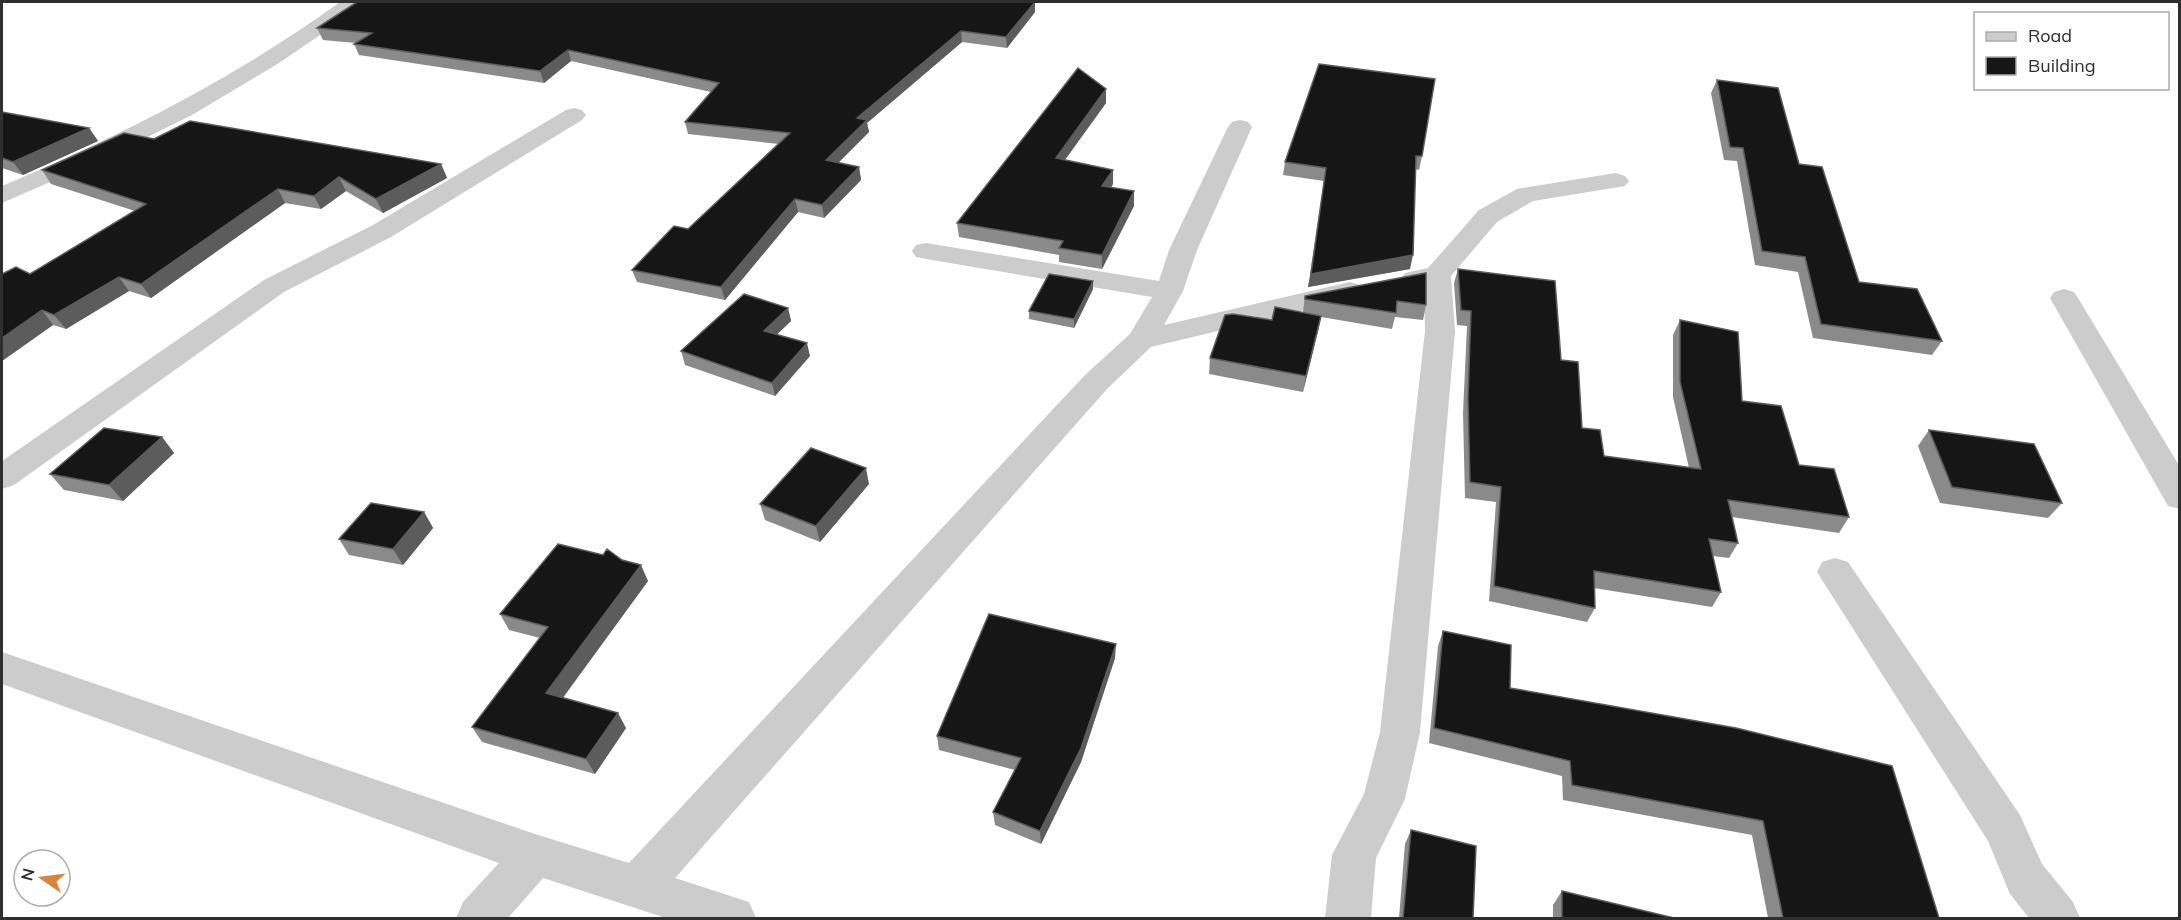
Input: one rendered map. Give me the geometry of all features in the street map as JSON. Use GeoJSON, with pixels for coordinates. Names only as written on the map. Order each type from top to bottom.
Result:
{"type":"FeatureCollection","features":[{"type":"Feature","properties":{"kind":"street"},"geometry":{"type":"LineString","coordinates":[[2,195],[128,139],[158,123],[305,36],[352,2]]}},
{"type":"Feature","properties":{"kind":"street"},"geometry":{"type":"LineString","coordinates":[[2,477],[274,286],[382,231],[574,115]]}},
{"type":"Feature","properties":{"kind":"street"},"geometry":{"type":"LineString","coordinates":[[636,888],[1096,382],[1141,340],[1169,291],[1183,250],[1240,127]]}},
{"type":"Feature","properties":{"kind":"street"},"geometry":{"type":"LineString","coordinates":[[1141,340],[1307,299],[1437,275],[1488,216],[1526,194],[1616,181]]}},
{"type":"Feature","properties":{"kind":"street"},"geometry":{"type":"LineString","coordinates":[[926,251],[1169,291]]}},
{"type":"Feature","properties":{"kind":"street"},"geometry":{"type":"LineString","coordinates":[[1348,918],[1354,855],[1384,799],[1400,732],[1440,331],[1437,275]]}},
{"type":"Feature","properties":{"kind":"street"},"geometry":{"type":"LineString","coordinates":[[2064,298],[2180,497]]}},
{"type":"Feature","properties":{"kind":"street"},"geometry":{"type":"LineString","coordinates":[[1835,572],[2005,829],[2026,879],[2057,918]]}},
{"type":"Feature","properties":{"kind":"street"},"geometry":{"type":"LineString","coordinates":[[2,668],[535,855],[734,918]]}},
{"type":"Feature","properties":{"kind":"street"},"geometry":{"type":"LineString","coordinates":[[479,918],[535,855]]}},
{"type":"Feature","properties":{"kind":"building"},"geometry":{"type":"Polygon","coordinates":[[[357,2],[1035,2],[1006,37],[961,31],[857,118],[867,120],[826,160],[859,167],[822,205],[795,199],[721,287],[632,270],[674,226],[688,229],[790,133],[685,122],[719,83],[568,50],[540,71],[354,44],[372,33],[317,28],[357,2]]]}},
{"type":"Feature","properties":{"kind":"building"},"geometry":{"type":"Polygon","coordinates":[[[1319,64],[1435,79],[1422,156],[1416,156],[1413,255],[1311,274],[1326,168],[1285,162],[1319,64]]]}},
{"type":"Feature","properties":{"kind":"building"},"geometry":{"type":"Polygon","coordinates":[[[1078,68],[1106,89],[1056,158],[1113,170],[1102,186],[1134,191],[1102,255],[1059,248],[1063,241],[957,223],[1078,68]]]}},
{"type":"Feature","properties":{"kind":"building"},"geometry":{"type":"Polygon","coordinates":[[[1717,80],[1778,88],[1799,164],[1822,167],[1859,282],[1917,289],[1942,341],[1821,324],[1805,257],[1762,251],[1743,148],[1730,147],[1717,80]]]}},
{"type":"Feature","properties":{"kind":"building"},"geometry":{"type":"Polygon","coordinates":[[[2,112],[89,128],[13,162],[2,158],[2,112]]]}},
{"type":"Feature","properties":{"kind":"building"},"geometry":{"type":"Polygon","coordinates":[[[190,121],[441,164],[376,199],[339,177],[314,196],[278,189],[141,284],[119,277],[54,315],[42,310],[2,338],[2,274],[16,267],[30,274],[146,204],[42,170],[124,133],[154,139],[190,121]]]}},
{"type":"Feature","properties":{"kind":"building"},"geometry":{"type":"Polygon","coordinates":[[[1458,269],[1555,281],[1561,360],[1578,362],[1582,428],[1600,430],[1604,456],[1701,469],[1680,382],[1680,320],[1738,332],[1742,401],[1781,406],[1799,465],[1834,469],[1849,517],[1728,500],[1738,543],[1709,539],[1721,592],[1594,571],[1595,608],[1494,586],[1501,487],[1470,482],[1468,398],[1471,311],[1461,310],[1458,269]]]}},
{"type":"Feature","properties":{"kind":"building"},"geometry":{"type":"Polygon","coordinates":[[[1426,273],[1426,305],[1397,301],[1396,313],[1305,299],[1305,296],[1426,273]]]}},
{"type":"Feature","properties":{"kind":"building"},"geometry":{"type":"Polygon","coordinates":[[[1049,274],[1093,281],[1074,319],[1029,311],[1049,274]]]}},
{"type":"Feature","properties":{"kind":"building"},"geometry":{"type":"Polygon","coordinates":[[[744,294],[788,308],[764,331],[807,343],[772,383],[681,351],[744,294]]]}},
{"type":"Feature","properties":{"kind":"building"},"geometry":{"type":"Polygon","coordinates":[[[1275,307],[1321,316],[1306,376],[1210,358],[1225,315],[1233,314],[1272,320],[1275,307]]]}},
{"type":"Feature","properties":{"kind":"building"},"geometry":{"type":"Polygon","coordinates":[[[104,428],[162,437],[109,485],[50,474],[104,428]]]}},
{"type":"Feature","properties":{"kind":"building"},"geometry":{"type":"Polygon","coordinates":[[[1929,430],[2034,444],[2062,503],[1952,487],[1929,430]]]}},
{"type":"Feature","properties":{"kind":"building"},"geometry":{"type":"Polygon","coordinates":[[[811,448],[866,468],[816,526],[760,504],[811,448]]]}},
{"type":"Feature","properties":{"kind":"building"},"geometry":{"type":"Polygon","coordinates":[[[371,503],[424,512],[393,549],[339,539],[371,503]]]}},
{"type":"Feature","properties":{"kind":"building"},"geometry":{"type":"Polygon","coordinates":[[[558,544],[603,555],[607,549],[622,560],[641,565],[546,693],[618,713],[586,759],[472,727],[548,627],[500,614],[558,544]]]}},
{"type":"Feature","properties":{"kind":"building"},"geometry":{"type":"Polygon","coordinates":[[[989,614],[1116,644],[1081,748],[1040,831],[993,812],[1021,758],[937,736],[989,614]]]}},
{"type":"Feature","properties":{"kind":"building"},"geometry":{"type":"Polygon","coordinates":[[[1443,631],[1511,645],[1510,688],[1736,728],[1892,766],[1939,918],[1783,918],[1763,821],[1572,785],[1570,761],[1434,728],[1443,631]]]}},
{"type":"Feature","properties":{"kind":"building"},"geometry":{"type":"Polygon","coordinates":[[[1411,830],[1476,846],[1473,918],[1403,918],[1411,830]]]}},
{"type":"Feature","properties":{"kind":"building"},"geometry":{"type":"Polygon","coordinates":[[[1562,891],[1674,918],[1562,918],[1562,891]]]}}]}
